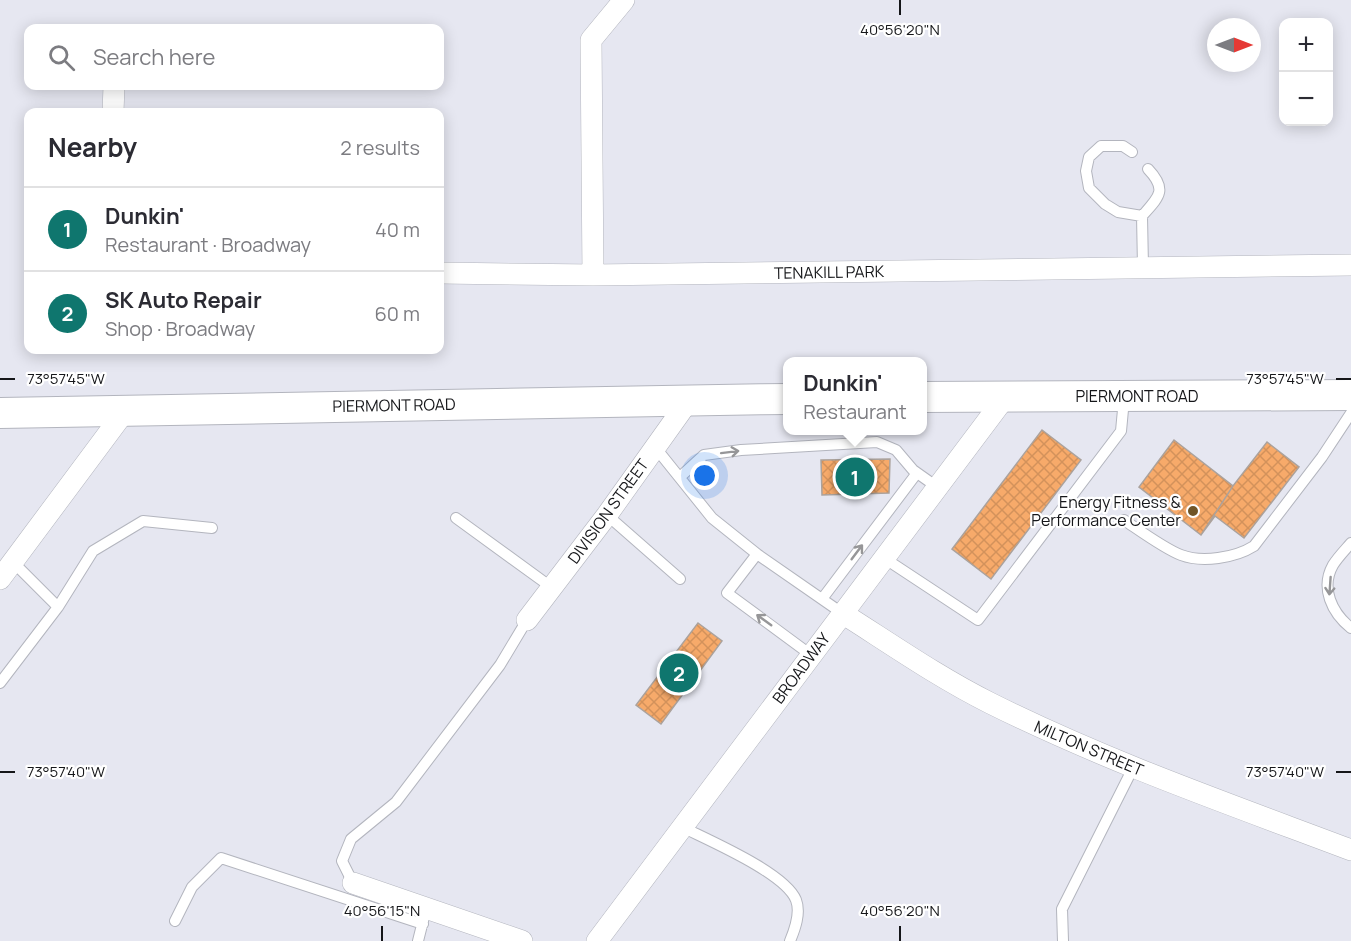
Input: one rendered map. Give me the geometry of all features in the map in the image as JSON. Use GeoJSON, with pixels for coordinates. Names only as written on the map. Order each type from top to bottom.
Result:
{"type":"FeatureCollection","features":[{"type":"Feature","properties":{"kind":"street"},"geometry":{"type":"LineString","coordinates":[[593,275],[591,39],[624,0]]}},
{"type":"Feature","properties":{"kind":"street"},"geometry":{"type":"LineString","coordinates":[[113,108],[114,90]]}},
{"type":"Feature","properties":{"kind":"street","name":"TENAKILL PARK"},"geometry":{"type":"LineString","coordinates":[[444,273],[593,275],[1351,266]]}},
{"type":"Feature","properties":{"kind":"street","name":"PIERMONT ROAD"},"geometry":{"type":"LineString","coordinates":[[927,397],[1351,395]]}},
{"type":"Feature","properties":{"kind":"street","name":"BROADWAY"},"geometry":{"type":"LineString","coordinates":[[597,941],[1006,396]]}},
{"type":"Feature","properties":{"kind":"street","name":"PIERMONT ROAD"},"geometry":{"type":"LineString","coordinates":[[0,413],[783,399]]}},
{"type":"Feature","properties":{"kind":"street","name":"DIVISION STREET"},"geometry":{"type":"LineString","coordinates":[[527,620],[607,515],[688,400]]}},
{"type":"Feature","properties":{"kind":"street"},"geometry":{"type":"LineString","coordinates":[[0,579],[126,411]]}},
{"type":"Feature","properties":{"kind":"street","name":"MILTON STREET"},"geometry":{"type":"LineString","coordinates":[[842,613],[958,686],[1060,737],[1133,768],[1351,850]]}},
{"type":"Feature","properties":{"kind":"street"},"geometry":{"type":"LineString","coordinates":[[353,883],[425,916],[522,941]]}},
{"type":"Feature","properties":{"kind":"lane"},"geometry":{"type":"LineString","coordinates":[[1132,152],[1122,146],[1101,146],[1089,157],[1086,171],[1089,188],[1105,204],[1118,212],[1142,216]]}},
{"type":"Feature","properties":{"kind":"lane"},"geometry":{"type":"LineString","coordinates":[[1143,267],[1142,216],[1156,201],[1160,190],[1158,180],[1148,169]]}},
{"type":"Feature","properties":{"kind":"lane"},"geometry":{"type":"LineString","coordinates":[[884,558],[978,620],[1121,431],[1125,396]]}},
{"type":"Feature","properties":{"kind":"lane"},"geometry":{"type":"LineString","coordinates":[[1124,520],[1181,555],[1218,559],[1244,552],[1254,546],[1268,528],[1322,457],[1351,412]]}},
{"type":"Feature","properties":{"kind":"lane"},"geometry":{"type":"LineString","coordinates":[[680,477],[704,455],[741,450],[877,442],[896,450],[916,473],[938,487]]}},
{"type":"Feature","properties":{"kind":"lane"},"geometry":{"type":"LineString","coordinates":[[655,447],[712,518],[757,554],[842,613]]}},
{"type":"Feature","properties":{"kind":"lane"},"geometry":{"type":"LineString","coordinates":[[822,599],[916,473]]}},
{"type":"Feature","properties":{"kind":"lane"},"geometry":{"type":"LineString","coordinates":[[607,515],[680,579]]}},
{"type":"Feature","properties":{"kind":"lane"},"geometry":{"type":"LineString","coordinates":[[456,518],[551,587]]}},
{"type":"Feature","properties":{"kind":"lane"},"geometry":{"type":"LineString","coordinates":[[0,682],[58,607],[93,550],[143,521],[212,528]]}},
{"type":"Feature","properties":{"kind":"lane"},"geometry":{"type":"LineString","coordinates":[[1351,543],[1332,566],[1327,590],[1332,608],[1351,628]]}},
{"type":"Feature","properties":{"kind":"lane"},"geometry":{"type":"LineString","coordinates":[[757,554],[727,593],[811,655]]}},
{"type":"Feature","properties":{"kind":"lane"},"geometry":{"type":"LineString","coordinates":[[13,562],[58,607]]}},
{"type":"Feature","properties":{"kind":"lane"},"geometry":{"type":"LineString","coordinates":[[353,883],[342,861],[351,839],[396,802],[500,665],[527,620]]}},
{"type":"Feature","properties":{"kind":"lane"},"geometry":{"type":"LineString","coordinates":[[1063,941],[1062,909],[1133,768]]}},
{"type":"Feature","properties":{"kind":"lane"},"geometry":{"type":"LineString","coordinates":[[682,827],[766,871],[788,887],[797,902],[797,922],[790,941]]}},
{"type":"Feature","properties":{"kind":"lane"},"geometry":{"type":"LineString","coordinates":[[175,921],[192,887],[221,858],[425,916],[418,941]]}},
{"type":"Feature","properties":{"kind":"building"},"geometry":{"type":"Polygon","coordinates":[[[1042,430],[1081,460],[991,579],[952,549],[1042,430]]]}},
{"type":"Feature","properties":{"kind":"building"},"geometry":{"type":"Polygon","coordinates":[[[1174,440],[1233,486],[1267,442],[1299,467],[1244,538],[1215,516],[1201,535],[1139,487],[1174,440]]]}},
{"type":"Feature","properties":{"kind":"building","name":"Energy Fitness & Performance Center"},"geometry":{"type":"Polygon","coordinates":[[[1174,440],[1233,486],[1201,535],[1139,487],[1174,440]]]}},
{"type":"Feature","properties":{"kind":"building","name":"Energy Fitness & Performance Center"},"geometry":{"type":"Polygon","coordinates":[[[1174,440],[1233,486],[1201,535],[1139,487],[1174,440]]]}},
{"type":"Feature","properties":{"kind":"building"},"geometry":{"type":"Polygon","coordinates":[[[890,459],[889,493],[822,495],[821,460],[890,459]]]}},
{"type":"Feature","properties":{"kind":"building"},"geometry":{"type":"Polygon","coordinates":[[[698,623],[722,641],[661,724],[636,705],[698,623]]]}},
{"type":"Feature","properties":{"kind":"place","name":"Dunkin'"},"geometry":{"type":"Point","coordinates":[855,477]}},
{"type":"Feature","properties":{"kind":"place","name":"Energy Fitness & Performance Center"},"geometry":{"type":"Point","coordinates":[1193,511]}},
{"type":"Feature","properties":{"kind":"place","name":"SK Auto Repair"},"geometry":{"type":"Point","coordinates":[679,673]}}]}
